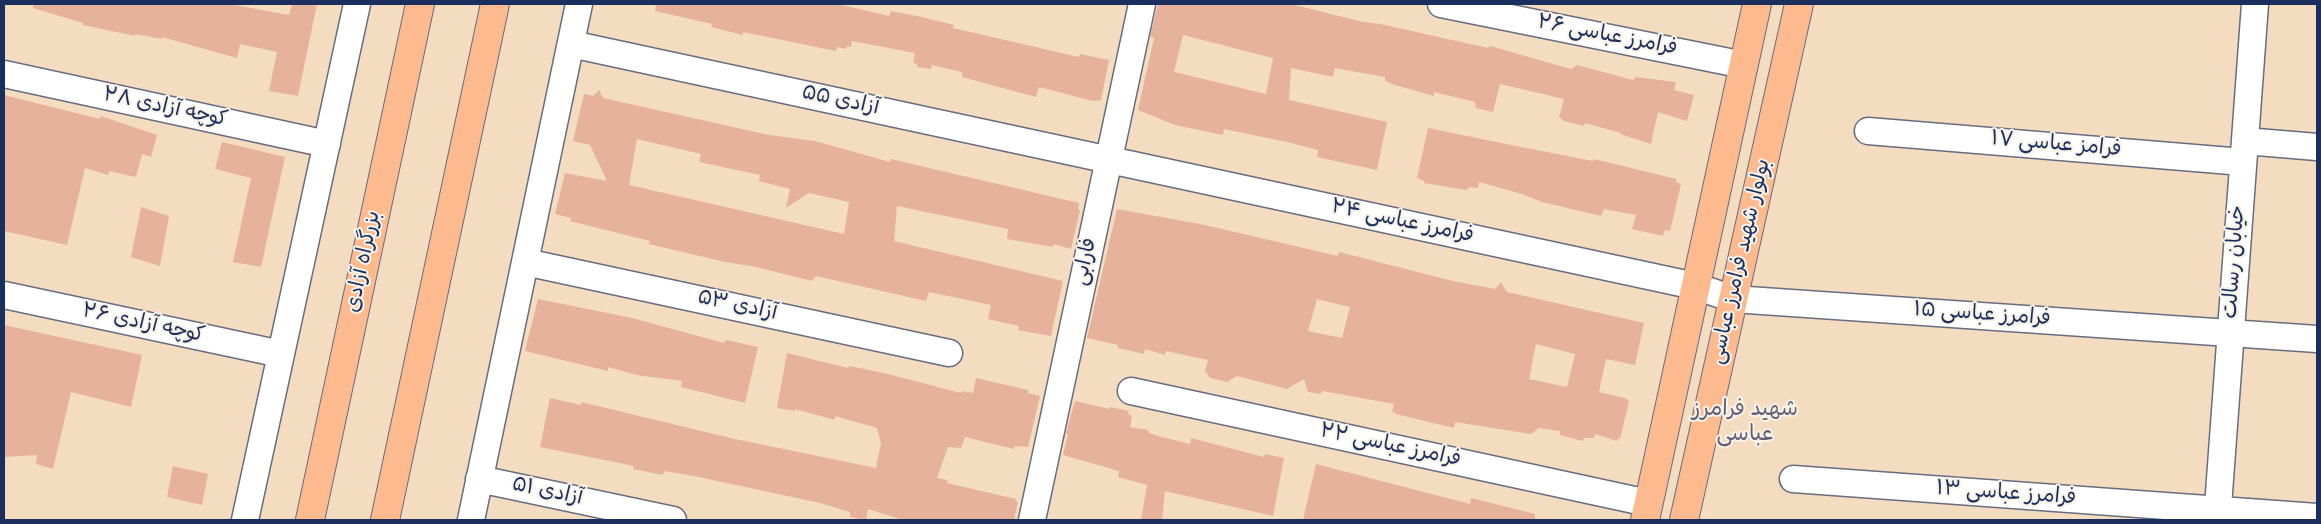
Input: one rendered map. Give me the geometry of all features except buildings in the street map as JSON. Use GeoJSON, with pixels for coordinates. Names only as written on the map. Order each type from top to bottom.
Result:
{"type":"FeatureCollection","features":[{"type":"Feature","properties":{"kind":"main road","name":"بزرگراه آزادی"},"geometry":{"type":"LineString","coordinates":[[310,520],[420,4]]}},
{"type":"Feature","properties":{"kind":"main road"},"geometry":{"type":"LineString","coordinates":[[385,520],[495,4]]}},
{"type":"Feature","properties":{"kind":"main road","name":"بولوار شهید فرامرز عباسی"},"geometry":{"type":"LineString","coordinates":[[1647,512],[1757,4]]}},
{"type":"Feature","properties":{"kind":"main road","name":"بولوار شهید فرامرز عباسی"},"geometry":{"type":"LineString","coordinates":[[1684,520],[1799,4]]}},
{"type":"Feature","properties":{"kind":"street"},"geometry":{"type":"LineString","coordinates":[[245,520],[358,4]]}},
{"type":"Feature","properties":{"kind":"street"},"geometry":{"type":"LineString","coordinates":[[471,520],[579,4]]}},
{"type":"Feature","properties":{"kind":"street","name":"فارابی"},"geometry":{"type":"LineString","coordinates":[[1032,520],[1142,4]]}},
{"type":"Feature","properties":{"kind":"street","name":"فرامرز عباسی ۲۶"},"geometry":{"type":"LineString","coordinates":[[1441,4],[1744,65]]}},
{"type":"Feature","properties":{"kind":"street","name":"خیابان رسالت"},"geometry":{"type":"LineString","coordinates":[[2218,515],[2254,4]]}},
{"type":"Feature","properties":{"kind":"street","name":"آزادی ۵۵"},"geometry":{"type":"LineString","coordinates":[[571,44],[1108,160]]}},
{"type":"Feature","properties":{"kind":"street","name":"کوچه آزادی ۲۸"},"geometry":{"type":"LineString","coordinates":[[4,74],[327,144]]}},
{"type":"Feature","properties":{"kind":"street","name":"فرامز عباسی ۱۷"},"geometry":{"type":"LineString","coordinates":[[1868,131],[2244,152],[2317,147]]}},
{"type":"Feature","properties":{"kind":"street","name":"فرامرز عباسی ۲۴"},"geometry":{"type":"LineString","coordinates":[[1108,160],[1695,286],[1733,299]]}},
{"type":"Feature","properties":{"kind":"street","name":"۵۳ آزادی"},"geometry":{"type":"LineString","coordinates":[[525,262],[948,353]]}},
{"type":"Feature","properties":{"kind":"street","name":"کوچه آزادی ۲۶"},"geometry":{"type":"LineString","coordinates":[[4,295],[282,354]]}},
{"type":"Feature","properties":{"kind":"street","name":"فرامرز عباسی ۱۵"},"geometry":{"type":"LineString","coordinates":[[1733,299],[2317,339]]}},
{"type":"Feature","properties":{"kind":"street","name":"فرامرز عباسی ۲۲"},"geometry":{"type":"LineString","coordinates":[[1131,391],[1647,512]]}},
{"type":"Feature","properties":{"kind":"street","name":"۵۱ آزادی"},"geometry":{"type":"LineString","coordinates":[[479,479],[673,520]]}},
{"type":"Feature","properties":{"kind":"street","name":"فرامرز عباسی ۱۳"},"geometry":{"type":"LineString","coordinates":[[1793,479],[2218,515],[2317,517]]}},
{"type":"Feature","properties":{"kind":"district","name":"شهید فرامرز عباسی"},"geometry":{"type":"Point","coordinates":[1745,424]}}]}
